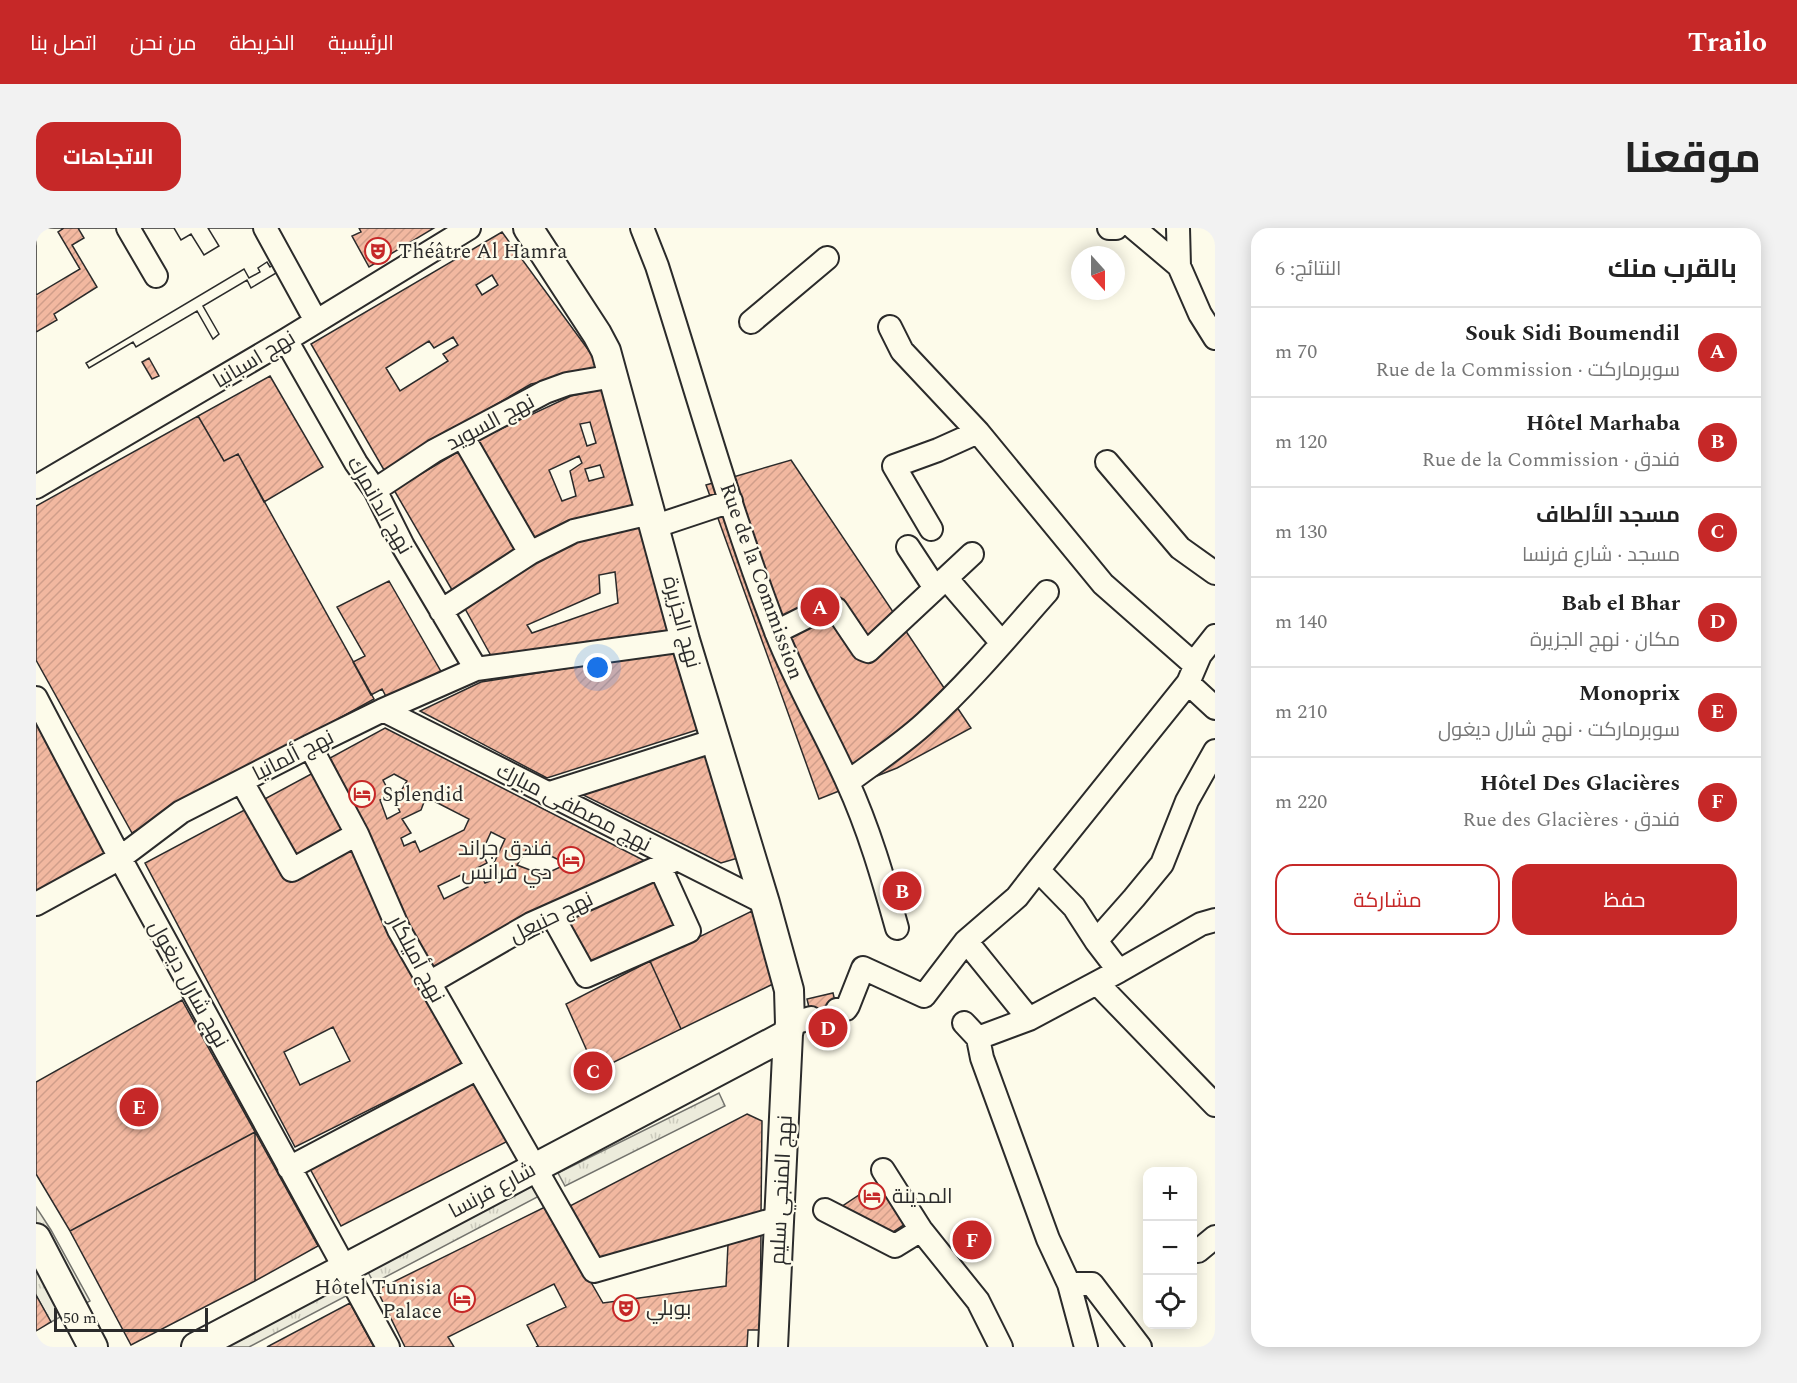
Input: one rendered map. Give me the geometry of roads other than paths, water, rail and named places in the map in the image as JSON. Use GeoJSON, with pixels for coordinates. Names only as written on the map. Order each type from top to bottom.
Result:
{"type":"FeatureCollection","features":[{"type":"Feature","properties":{"kind":"main road","name":"نهج الجزيرة"},"geometry":{"type":"LineString","coordinates":[[528,228],[606,351],[686,640],[765,903],[797,1025]]}},
{"type":"Feature","properties":{"kind":"main road","name":"شارع فرنسا"},"geometry":{"type":"LineString","coordinates":[[196,1347],[797,1025]]}},
{"type":"Feature","properties":{"kind":"main road","name":"نهج المنجي سليم"},"geometry":{"type":"LineString","coordinates":[[773,1347],[780,1218],[797,1025]]}},
{"type":"Feature","properties":{"kind":"main road"},"geometry":{"type":"LineString","coordinates":[[36,1238],[93,1347]]}},
{"type":"Feature","properties":{"kind":"street"},"geometry":{"type":"LineString","coordinates":[[128,228],[156,276]]}},
{"type":"Feature","properties":{"kind":"street"},"geometry":{"type":"LineString","coordinates":[[265,228],[316,321]]}},
{"type":"Feature","properties":{"kind":"street","name":"نهج اسبانيا"},"geometry":{"type":"LineString","coordinates":[[36,487],[286,340],[470,228]]}},
{"type":"Feature","properties":{"kind":"street","name":"Rue de la Commission"},"geometry":{"type":"LineString","coordinates":[[642,228],[657,266],[731,501],[776,632],[848,782],[876,853],[897,928]]}},
{"type":"Feature","properties":{"kind":"street"},"geometry":{"type":"LineString","coordinates":[[1109,228],[1116,228]]}},
{"type":"Feature","properties":{"kind":"street"},"geometry":{"type":"LineString","coordinates":[[1134,228],[1179,267],[1207,307],[1215,338]]}},
{"type":"Feature","properties":{"kind":"street"},"geometry":{"type":"LineString","coordinates":[[1178,228],[1179,267]]}},
{"type":"Feature","properties":{"kind":"street"},"geometry":{"type":"LineString","coordinates":[[751,322],[827,258]]}},
{"type":"Feature","properties":{"kind":"street"},"geometry":{"type":"LineString","coordinates":[[890,327],[902,351],[978,432],[1103,584],[1192,674],[1215,708]]}},
{"type":"Feature","properties":{"kind":"street","name":"نهج الدانمرك"},"geometry":{"type":"LineString","coordinates":[[286,340],[356,463],[375,490],[403,546],[476,669]]}},
{"type":"Feature","properties":{"kind":"street","name":"نهج السويد"},"geometry":{"type":"LineString","coordinates":[[375,490],[420,460],[545,392],[567,384],[614,376]]}},
{"type":"Feature","properties":{"kind":"street"},"geometry":{"type":"LineString","coordinates":[[931,529],[894,466],[978,432]]}},
{"type":"Feature","properties":{"kind":"street"},"geometry":{"type":"LineString","coordinates":[[463,437],[530,553]]}},
{"type":"Feature","properties":{"kind":"street"},"geometry":{"type":"LineString","coordinates":[[1107,462],[1180,548],[1215,573]]}},
{"type":"Feature","properties":{"kind":"street"},"geometry":{"type":"LineString","coordinates":[[441,611],[530,553],[574,531],[652,520],[731,501]]}},
{"type":"Feature","properties":{"kind":"street"},"geometry":{"type":"LineString","coordinates":[[908,547],[940,583],[1002,643]]}},
{"type":"Feature","properties":{"kind":"street"},"geometry":{"type":"LineString","coordinates":[[776,632],[826,607],[832,607],[836,609],[863,649],[868,651],[972,554]]}},
{"type":"Feature","properties":{"kind":"street"},"geometry":{"type":"LineString","coordinates":[[848,782],[927,722],[1047,592]]}},
{"type":"Feature","properties":{"kind":"street"},"geometry":{"type":"LineString","coordinates":[[837,1010],[846,1009],[848,1006],[862,969],[865,968],[924,996],[966,941],[1017,897],[1192,674],[1215,636]]}},
{"type":"Feature","properties":{"kind":"street","name":"نهج ألمانيا"},"geometry":{"type":"LineString","coordinates":[[36,904],[120,858],[181,812],[310,746],[476,669],[686,640]]}},
{"type":"Feature","properties":{"kind":"street","name":"نهج شارل ديغول"},"geometry":{"type":"LineString","coordinates":[[36,698],[120,858],[388,1347]]}},
{"type":"Feature","properties":{"kind":"street","name":"نهج مصطفى مبارك"},"geometry":{"type":"LineString","coordinates":[[383,711],[547,794],[668,863],[765,903]]}},
{"type":"Feature","properties":{"kind":"street"},"geometry":{"type":"LineString","coordinates":[[547,794],[716,740]]}},
{"type":"Feature","properties":{"kind":"street","name":"نهج أميلكار"},"geometry":{"type":"LineString","coordinates":[[310,746],[357,834],[399,930],[594,1270],[780,1218]]}},
{"type":"Feature","properties":{"kind":"street"},"geometry":{"type":"LineString","coordinates":[[1096,941],[1162,864],[1187,801],[1215,751]]}},
{"type":"Feature","properties":{"kind":"street"},"geometry":{"type":"LineString","coordinates":[[242,782],[292,870],[357,834]]}},
{"type":"Feature","properties":{"kind":"street"},"geometry":{"type":"LineString","coordinates":[[552,915],[586,976],[689,931],[668,863]]}},
{"type":"Feature","properties":{"kind":"street","name":"نهج حنبعل"},"geometry":{"type":"LineString","coordinates":[[429,983],[531,924],[668,863]]}},
{"type":"Feature","properties":{"kind":"street"},"geometry":{"type":"LineString","coordinates":[[1038,870],[1074,907],[1119,971]]}},
{"type":"Feature","properties":{"kind":"street"},"geometry":{"type":"LineString","coordinates":[[1086,1347],[1069,1284],[1048,1239],[971,1031],[1029,1019],[1200,924],[1215,920]]}},
{"type":"Feature","properties":{"kind":"street"},"geometry":{"type":"LineString","coordinates":[[966,941],[1029,1019]]}},
{"type":"Feature","properties":{"kind":"street"},"geometry":{"type":"LineString","coordinates":[[1097,982],[1213,1100]]}},
{"type":"Feature","properties":{"kind":"street"},"geometry":{"type":"LineString","coordinates":[[289,1168],[478,1068]]}},
{"type":"Feature","properties":{"kind":"street"},"geometry":{"type":"LineString","coordinates":[[883,1170],[921,1230],[978,1301],[1001,1347]]}},
{"type":"Feature","properties":{"kind":"street"},"geometry":{"type":"LineString","coordinates":[[825,1210],[895,1246],[921,1230]]}},
{"type":"Feature","properties":{"kind":"street"},"geometry":{"type":"LineString","coordinates":[[1069,1284],[1092,1284],[1140,1347]]}},
{"type":"Feature","properties":{"kind":"place","name":"Théâtre Al Hamra"},"geometry":{"type":"Point","coordinates":[378,251]}},
{"type":"Feature","properties":{"kind":"place","name":"Souk Sidi Boumendil"},"geometry":{"type":"Point","coordinates":[820,607]}},
{"type":"Feature","properties":{"kind":"place","name":"Splendid"},"geometry":{"type":"Point","coordinates":[362,794]}},
{"type":"Feature","properties":{"kind":"place","name":"فندق جراند دي فرانس"},"geometry":{"type":"Point","coordinates":[571,860]}},
{"type":"Feature","properties":{"kind":"place","name":"Hôtel Marhaba"},"geometry":{"type":"Point","coordinates":[902,891]}},
{"type":"Feature","properties":{"kind":"place","name":"Bab el Bhar"},"geometry":{"type":"Point","coordinates":[828,1028]}},
{"type":"Feature","properties":{"kind":"place","name":"مسجد الألطاف"},"geometry":{"type":"Point","coordinates":[593,1071]}},
{"type":"Feature","properties":{"kind":"place","name":"Monoprix"},"geometry":{"type":"Point","coordinates":[139,1107]}},
{"type":"Feature","properties":{"kind":"place","name":"المدينة"},"geometry":{"type":"Point","coordinates":[872,1196]}},
{"type":"Feature","properties":{"kind":"place","name":"Hôtel Des Glacières"},"geometry":{"type":"Point","coordinates":[972,1240]}},
{"type":"Feature","properties":{"kind":"place","name":"Hôtel Tunisia Palace"},"geometry":{"type":"Point","coordinates":[462,1299]}},
{"type":"Feature","properties":{"kind":"place","name":"بوبلي"},"geometry":{"type":"Point","coordinates":[626,1308]}}]}
